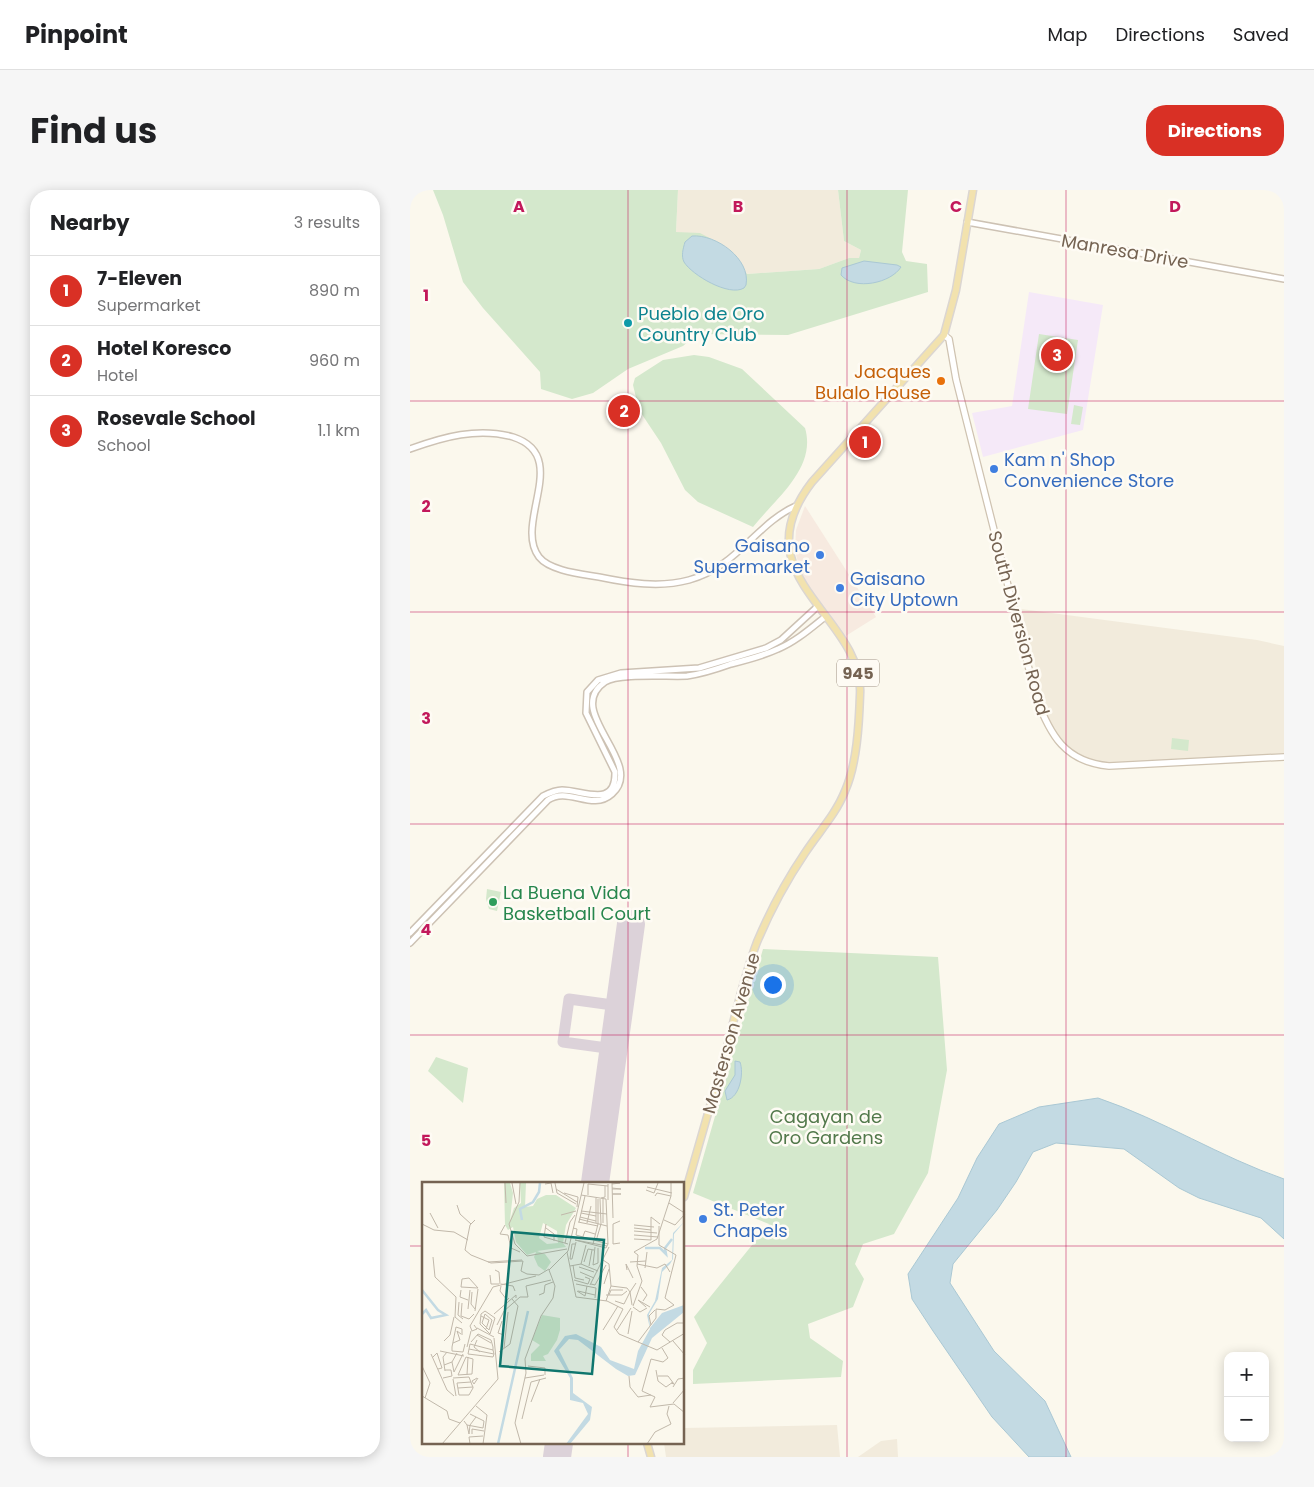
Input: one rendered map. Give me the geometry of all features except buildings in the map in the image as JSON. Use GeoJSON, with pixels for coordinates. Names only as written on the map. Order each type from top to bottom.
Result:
{"type":"FeatureCollection","features":[{"type":"Feature","properties":{"kind":"main road","name":"Masterson Avenue"},"geometry":{"type":"LineString","coordinates":[[685,1194],[757,942],[796,867],[840,801],[850,776],[860,684],[852,656],[799,578],[792,556],[790,534],[796,506],[812,482],[944,334],[952,310],[972,190]]}},
{"type":"Feature","properties":{"kind":"main road","name":"South Diversion Road"},"geometry":{"type":"LineString","coordinates":[[944,334],[949,340],[956,379],[1036,697],[1046,725],[1055,738],[1074,755],[1092,764],[1109,766],[1284,757]]}},
{"type":"Feature","properties":{"kind":"main road"},"geometry":{"type":"LineString","coordinates":[[647,1444],[651,1457]]}},
{"type":"Feature","properties":{"kind":"street","name":"Manresa Drive"},"geometry":{"type":"LineString","coordinates":[[967,222],[1284,279]]}},
{"type":"Feature","properties":{"kind":"street"},"geometry":{"type":"LineString","coordinates":[[410,449],[454,436],[481,432],[506,435],[523,441],[536,452],[539,460],[538,503],[530,531],[537,554],[543,562],[620,582],[676,583],[701,576],[734,557],[784,513],[796,506]]}},
{"type":"Feature","properties":{"kind":"street"},"geometry":{"type":"LineString","coordinates":[[410,933],[543,796],[555,791],[565,790],[594,796],[607,792],[612,786],[615,776],[613,766],[588,720],[585,708],[588,692],[598,680],[621,673],[699,668],[766,648],[781,640],[817,607]]}},
{"type":"Feature","properties":{"kind":"street"},"geometry":{"type":"LineString","coordinates":[[410,943],[543,804],[556,796],[596,802],[606,799],[618,788],[621,776],[618,763],[593,707],[595,692],[603,683],[618,678],[701,673],[758,657],[785,646],[825,617]]}},
{"type":"Feature","properties":{"kind":"street"},"geometry":{"type":"LineString","coordinates":[[800,624],[806,632]]}},
{"type":"Feature","properties":{"kind":"street"},"geometry":{"type":"LineString","coordinates":[[781,640],[785,646]]}},
{"type":"Feature","properties":{"kind":"street"},"geometry":{"type":"LineString","coordinates":[[528,811],[533,815]]}},
{"type":"Feature","properties":{"kind":"shaded area"},"geometry":{"type":"Polygon","coordinates":[[[678,190],[838,190],[844,241],[861,250],[859,258],[849,258],[819,269],[746,274],[721,244],[676,232],[678,190]]]}},
{"type":"Feature","properties":{"kind":"shaded area"},"geometry":{"type":"Polygon","coordinates":[[[1029,292],[1103,305],[1083,430],[983,457],[972,413],[1012,406],[1029,292]]]}},
{"type":"Feature","properties":{"kind":"shaded area"},"geometry":{"type":"Polygon","coordinates":[[[805,506],[876,617],[844,637],[809,589],[799,567],[795,550],[796,530],[805,506]]]}},
{"type":"Feature","properties":{"kind":"shaded area"},"geometry":{"type":"Polygon","coordinates":[[[1021,609],[1257,640],[1284,646],[1284,753],[1140,766],[1088,762],[1065,747],[1057,737],[1049,720],[1021,609]]]}},
{"type":"Feature","properties":{"kind":"shaded area"},"geometry":{"type":"Polygon","coordinates":[[[837,1425],[840,1457],[666,1457],[664,1444],[685,1444],[685,1428],[837,1425]]]}},
{"type":"Feature","properties":{"kind":"shaded area"},"geometry":{"type":"Polygon","coordinates":[[[897,1439],[898,1457],[858,1457],[881,1441],[897,1439]]]}},
{"type":"Feature","properties":{"kind":"green space"},"geometry":{"type":"Polygon","coordinates":[[[433,190],[678,190],[676,232],[700,233],[721,244],[747,274],[819,269],[849,258],[859,258],[861,250],[844,241],[838,190],[908,190],[902,252],[906,261],[927,264],[928,292],[788,335],[697,334],[683,346],[628,369],[593,393],[572,399],[541,389],[540,372],[483,308],[463,282],[443,215],[433,190]]]}},
{"type":"Feature","properties":{"kind":"green space"},"geometry":{"type":"Polygon","coordinates":[[[1039,334],[1078,340],[1067,414],[1028,409],[1039,334]]]}},
{"type":"Feature","properties":{"kind":"green space"},"geometry":{"type":"Polygon","coordinates":[[[694,355],[709,357],[742,369],[805,428],[807,443],[800,470],[753,527],[698,502],[685,490],[661,443],[639,410],[633,385],[635,378],[663,360],[694,355]]]}},
{"type":"Feature","properties":{"kind":"green space"},"geometry":{"type":"Polygon","coordinates":[[[1074,405],[1083,407],[1080,425],[1071,424],[1074,405]]]}},
{"type":"Feature","properties":{"kind":"green space"},"geometry":{"type":"Polygon","coordinates":[[[1172,738],[1189,740],[1188,751],[1171,749],[1172,738]]]}},
{"type":"Feature","properties":{"kind":"green space","name":"La Buena Vida Basketball Court"},"geometry":{"type":"Polygon","coordinates":[[[487,889],[501,892],[497,911],[489,909],[486,899],[487,889]]]}},
{"type":"Feature","properties":{"kind":"green space","name":"Cagayan de Oro Gardens"},"geometry":{"type":"Polygon","coordinates":[[[763,949],[938,957],[947,1070],[928,1173],[894,1234],[863,1244],[855,1264],[864,1279],[853,1307],[808,1324],[810,1338],[843,1361],[841,1377],[693,1384],[693,1370],[707,1343],[694,1317],[769,1224],[693,1193],[763,949]]]}},
{"type":"Feature","properties":{"kind":"green space"},"geometry":{"type":"Polygon","coordinates":[[[436,1057],[468,1068],[463,1103],[428,1071],[436,1057]]]}},
{"type":"Feature","properties":{"kind":"water"},"geometry":{"type":"Polygon","coordinates":[[[692,236],[711,239],[730,250],[743,266],[746,275],[746,285],[744,288],[729,290],[721,287],[711,283],[688,267],[683,260],[683,252],[685,242],[692,236]]]}},
{"type":"Feature","properties":{"kind":"water"},"geometry":{"type":"Polygon","coordinates":[[[864,261],[901,267],[889,277],[872,283],[855,283],[841,275],[842,268],[864,261]]]}},
{"type":"Feature","properties":{"kind":"water"},"geometry":{"type":"Polygon","coordinates":[[[735,1061],[740,1062],[740,1084],[735,1094],[727,1100],[725,1091],[735,1075],[735,1061]]]}},
{"type":"Feature","properties":{"kind":"water"},"geometry":{"type":"Polygon","coordinates":[[[1098,1098],[1284,1179],[1284,1239],[1261,1218],[1199,1198],[1179,1188],[1124,1149],[1056,1143],[1033,1152],[997,1210],[953,1264],[950,1283],[994,1351],[1045,1401],[1071,1457],[1029,1457],[992,1417],[933,1331],[912,1299],[908,1274],[958,1198],[977,1158],[999,1124],[1039,1107],[1098,1098]]]}},
{"type":"Feature","properties":{"kind":"taxiway"},"geometry":{"type":"LineString","coordinates":[[614,1049],[563,1042],[569,999],[620,1006]]}},
{"type":"Feature","properties":{"kind":"runway"},"geometry":{"type":"LineString","coordinates":[[595,1182],[631,924]]}},
{"type":"Feature","properties":{"kind":"runway"},"geometry":{"type":"LineString","coordinates":[[557,1457],[559,1444]]}},
{"type":"Feature","properties":{"kind":"place","name":"Pueblo de Oro Country Club"},"geometry":{"type":"Point","coordinates":[628,323]}},
{"type":"Feature","properties":{"kind":"place","name":"Rosevale School"},"geometry":{"type":"Point","coordinates":[1057,355]}},
{"type":"Feature","properties":{"kind":"place","name":"Jacques Bulalo House"},"geometry":{"type":"Point","coordinates":[941,381]}},
{"type":"Feature","properties":{"kind":"place","name":"Hotel Koresco"},"geometry":{"type":"Point","coordinates":[624,411]}},
{"type":"Feature","properties":{"kind":"place","name":"7-Eleven"},"geometry":{"type":"Point","coordinates":[865,442]}},
{"type":"Feature","properties":{"kind":"place","name":"Kam n' Shop Convenience Store"},"geometry":{"type":"Point","coordinates":[994,469]}},
{"type":"Feature","properties":{"kind":"place","name":"Gaisano Supermarket"},"geometry":{"type":"Point","coordinates":[820,555]}},
{"type":"Feature","properties":{"kind":"place","name":"Gaisano City Uptown"},"geometry":{"type":"Point","coordinates":[840,588]}},
{"type":"Feature","properties":{"kind":"place","name":"La Buena Vida Basketball Court"},"geometry":{"type":"Point","coordinates":[493,902]}},
{"type":"Feature","properties":{"kind":"place","name":"St. Peter Chapels"},"geometry":{"type":"Point","coordinates":[703,1219]}}]}
